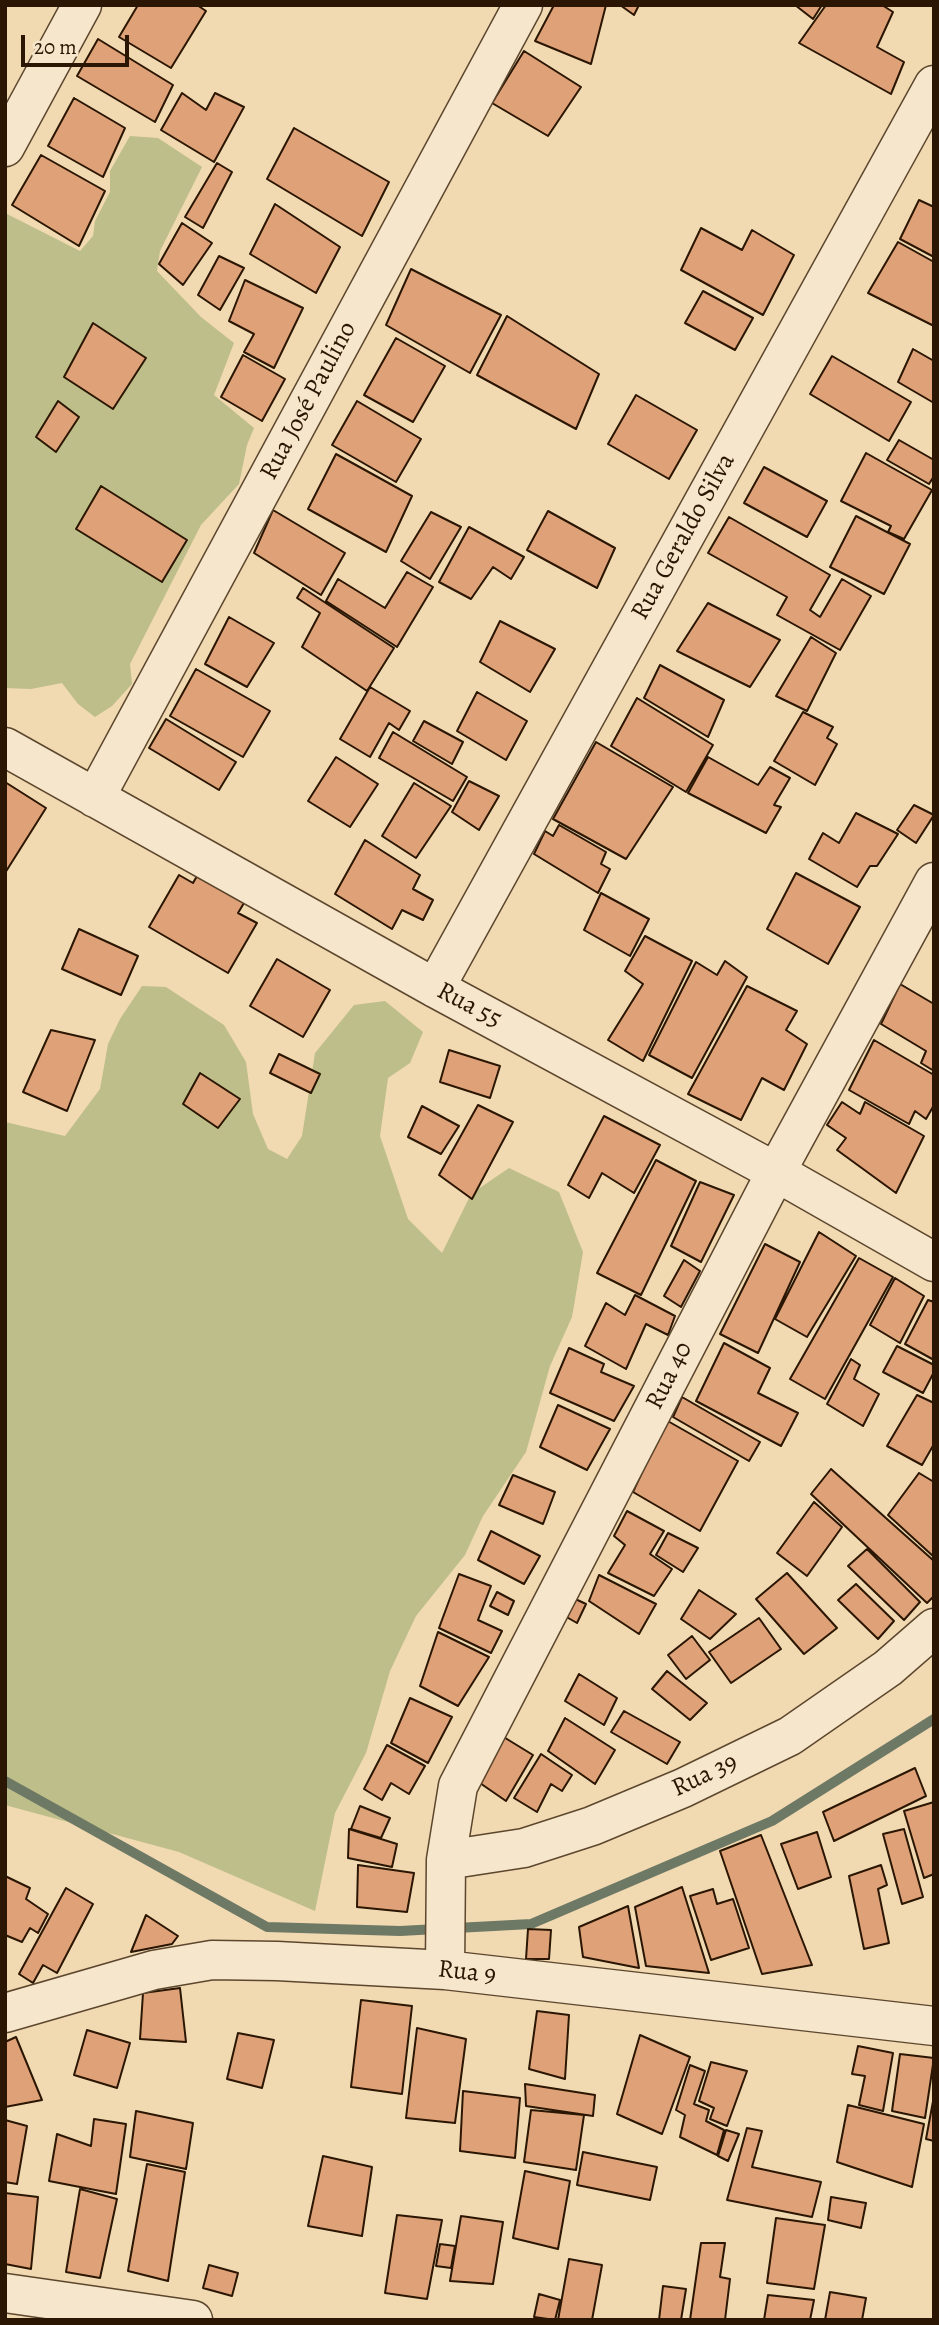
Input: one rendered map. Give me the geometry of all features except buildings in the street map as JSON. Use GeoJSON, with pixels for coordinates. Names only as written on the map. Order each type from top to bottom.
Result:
{"type":"FeatureCollection","features":[{"type":"Feature","properties":{"kind":"street"},"geometry":{"type":"LineString","coordinates":[[5,147],[82,5]]}},
{"type":"Feature","properties":{"kind":"street","name":"Rua José Paulino"},"geometry":{"type":"LineString","coordinates":[[95,797],[523,5]]}},
{"type":"Feature","properties":{"kind":"street","name":"Rua Geraldo Silva"},"geometry":{"type":"LineString","coordinates":[[435,988],[934,85]]}},
{"type":"Feature","properties":{"kind":"street","name":"Rua 55"},"geometry":{"type":"LineString","coordinates":[[5,747],[435,988],[776,1172],[934,1262]]}},
{"type":"Feature","properties":{"kind":"street","name":"Rua 40"},"geometry":{"type":"LineString","coordinates":[[444,1953],[446,1871],[458,1786],[776,1172],[934,882]]}},
{"type":"Feature","properties":{"kind":"street","name":"Rua 39"},"geometry":{"type":"LineString","coordinates":[[446,1871],[592,1826],[695,1782],[790,1736],[888,1668],[934,1628]]}},
{"type":"Feature","properties":{"kind":"street","name":"Rua 9"},"geometry":{"type":"LineString","coordinates":[[5,2013],[153,1970],[212,1960],[444,1953],[934,2026]]}},
{"type":"Feature","properties":{"kind":"street"},"geometry":{"type":"LineString","coordinates":[[5,2293],[193,2320]]}},
{"type":"Feature","properties":{"kind":"green space"},"geometry":{"type":"Polygon","coordinates":[[[130,136],[158,138],[202,167],[160,251],[157,271],[201,317],[234,343],[214,395],[254,428],[247,445],[239,484],[201,525],[130,664],[132,684],[112,706],[95,717],[78,704],[62,683],[31,689],[5,688],[5,213],[80,251],[93,236],[95,221],[110,192],[110,171],[130,136]]]}},
{"type":"Feature","properties":{"kind":"green space"},"geometry":{"type":"Polygon","coordinates":[[[142,986],[166,987],[224,1025],[246,1062],[253,1114],[268,1149],[287,1159],[302,1136],[315,1053],[354,1005],[385,1001],[423,1032],[410,1063],[388,1078],[380,1136],[408,1219],[442,1253],[471,1194],[509,1168],[559,1192],[583,1252],[572,1317],[550,1366],[526,1452],[483,1516],[465,1555],[416,1616],[390,1671],[366,1753],[335,1813],[315,1911],[179,1852],[5,1805],[5,1122],[65,1136],[100,1089],[108,1044],[120,1019],[142,986]]]}},
{"type":"Feature","properties":{"kind":"waterway"},"geometry":{"type":"LineString","coordinates":[[5,1781],[267,1927],[400,1931],[531,1924],[772,1821],[934,1719]]}}]}
